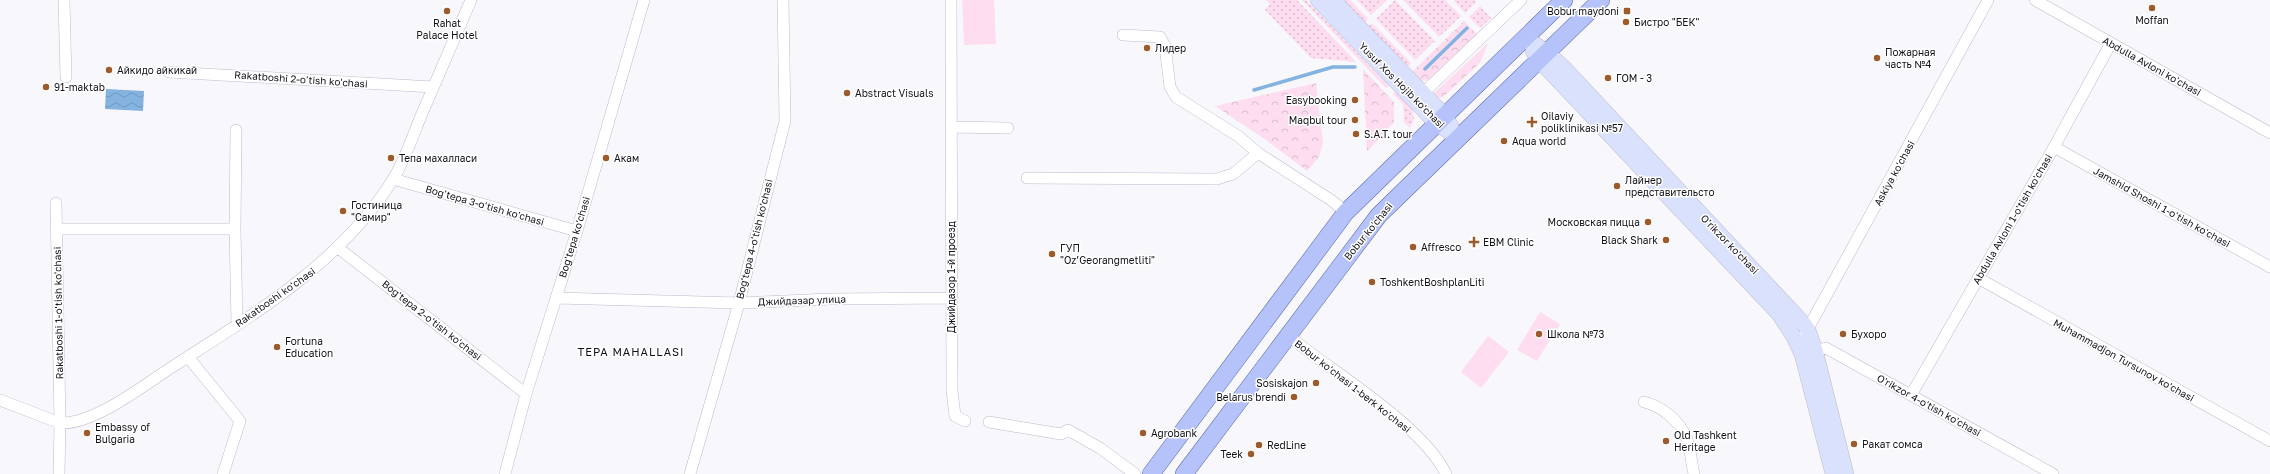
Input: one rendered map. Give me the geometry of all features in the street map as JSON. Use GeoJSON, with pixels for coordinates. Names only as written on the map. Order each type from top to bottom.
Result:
{"type":"FeatureCollection","features":[{"type":"Feature","properties":{"kind":"main road","name":"Yusuf Xos Hojib ko'chasi"},"geometry":{"type":"LineString","coordinates":[[1318,0],[1419,97]]}},
{"type":"Feature","properties":{"kind":"main road","name":"Yusuf Xos Hojib ko'chasi"},"geometry":{"type":"LineString","coordinates":[[1333,0],[1419,97],[1458,138]]}},
{"type":"Feature","properties":{"kind":"main road"},"geometry":{"type":"LineString","coordinates":[[1151,474],[1346,212],[1564,0]]}},
{"type":"Feature","properties":{"kind":"main road","name":"Bobur ko'chasi"},"geometry":{"type":"LineString","coordinates":[[1184,474],[1379,215],[1601,0]]}},
{"type":"Feature","properties":{"kind":"main road"},"geometry":{"type":"LineString","coordinates":[[1525,38],[1543,56]]}},
{"type":"Feature","properties":{"kind":"main road","name":"O'rikzor ko'chasi"},"geometry":{"type":"LineString","coordinates":[[1543,56],[1795,312],[1808,330],[1805,350],[1833,474]]}},
{"type":"Feature","properties":{"kind":"main road","name":"O'rikzor ko'chasi"},"geometry":{"type":"LineString","coordinates":[[1543,56],[1779,314],[1805,350],[1846,474]]}},
{"type":"Feature","properties":{"kind":"main road"},"geometry":{"type":"LineString","coordinates":[[1208,399],[1229,415]]}},
{"type":"Feature","properties":{"kind":"street"},"geometry":{"type":"LineString","coordinates":[[64,0],[66,77]]}},
{"type":"Feature","properties":{"kind":"street","name":"Rakatboshi ko'chasi"},"geometry":{"type":"LineString","coordinates":[[60,423],[71,423],[92,415],[129,395],[303,280],[337,246],[378,203],[393,180],[471,0]]}},
{"type":"Feature","properties":{"kind":"street","name":"Bog'tepa ko'chasi"},"geometry":{"type":"LineString","coordinates":[[505,474],[526,394],[577,231],[644,0]]}},
{"type":"Feature","properties":{"kind":"street","name":"Bog'tepa 4-o'tish ko'chasi"},"geometry":{"type":"LineString","coordinates":[[690,474],[739,302],[785,121],[783,0]]}},
{"type":"Feature","properties":{"kind":"street","name":"Джийдазор 1-й проезд"},"geometry":{"type":"LineString","coordinates":[[950,0],[952,390],[955,416],[965,421]]}},
{"type":"Feature","properties":{"kind":"street"},"geometry":{"type":"LineString","coordinates":[[1419,97],[1521,0]]}},
{"type":"Feature","properties":{"kind":"street","name":"Askiya koʻchasi"},"geometry":{"type":"LineString","coordinates":[[1808,330],[1988,0]]}},
{"type":"Feature","properties":{"kind":"street","name":"Abdulla Avloni ko'chasi"},"geometry":{"type":"LineString","coordinates":[[2035,0],[2270,133]]}},
{"type":"Feature","properties":{"kind":"street"},"geometry":{"type":"LineString","coordinates":[[1123,35],[1160,37],[1163,40],[1170,87],[1176,97],[1238,136],[1258,153],[1331,200],[1346,212]]}},
{"type":"Feature","properties":{"kind":"street","name":"Abdulla Avloni 1-o'tish ko'chasi"},"geometry":{"type":"LineString","coordinates":[[1912,395],[2054,147],[2111,43]]}},
{"type":"Feature","properties":{"kind":"street","name":"Rakatboshi 2-o'tish ko'chasi"},"geometry":{"type":"LineString","coordinates":[[168,72],[433,87]]}},
{"type":"Feature","properties":{"kind":"street"},"geometry":{"type":"LineString","coordinates":[[951,127],[1008,128]]}},
{"type":"Feature","properties":{"kind":"street"},"geometry":{"type":"LineString","coordinates":[[236,130],[235,229],[237,324]]}},
{"type":"Feature","properties":{"kind":"street","name":"Jamshid Shoshi 1-o'tish ko'chasi"},"geometry":{"type":"LineString","coordinates":[[2054,147],[2270,267]]}},
{"type":"Feature","properties":{"kind":"street"},"geometry":{"type":"LineString","coordinates":[[1027,178],[1217,179],[1233,174],[1258,153]]}},
{"type":"Feature","properties":{"kind":"street","name":"Bog'tepa 3-o'tish ko'chasi"},"geometry":{"type":"LineString","coordinates":[[393,180],[577,231]]}},
{"type":"Feature","properties":{"kind":"street","name":"Rakatboshi 1-o'tish ko'chasi"},"geometry":{"type":"LineString","coordinates":[[56,203],[60,423],[59,474]]}},
{"type":"Feature","properties":{"kind":"street"},"geometry":{"type":"LineString","coordinates":[[57,229],[235,229]]}},
{"type":"Feature","properties":{"kind":"street","name":"Bog'tepa 2-o'tish ko'chasi"},"geometry":{"type":"LineString","coordinates":[[337,246],[526,394]]}},
{"type":"Feature","properties":{"kind":"street","name":"Muhammadjon Tursunov koʻchasi"},"geometry":{"type":"LineString","coordinates":[[1978,278],[2270,441]]}},
{"type":"Feature","properties":{"kind":"street","name":"Джийдазар улица"},"geometry":{"type":"LineString","coordinates":[[556,298],[739,302],[830,299],[951,298]]}},
{"type":"Feature","properties":{"kind":"street","name":"Bobur ko'chasi 1-berk ko'chasi"},"geometry":{"type":"LineString","coordinates":[[1289,336],[1399,420],[1430,448],[1446,474]]}},
{"type":"Feature","properties":{"kind":"street","name":"O'rikzor 4-o'tish ko'chasi"},"geometry":{"type":"LineString","coordinates":[[1805,350],[1826,348],[2053,474]]}},
{"type":"Feature","properties":{"kind":"street"},"geometry":{"type":"LineString","coordinates":[[188,357],[240,421],[223,474]]}},
{"type":"Feature","properties":{"kind":"street"},"geometry":{"type":"LineString","coordinates":[[0,400],[60,423]]}},
{"type":"Feature","properties":{"kind":"street"},"geometry":{"type":"LineString","coordinates":[[1644,402],[1657,405],[1671,417],[1686,437],[1694,474]]}},
{"type":"Feature","properties":{"kind":"street"},"geometry":{"type":"LineString","coordinates":[[989,422],[1061,434],[1068,430],[1100,448],[1135,474]]}},
{"type":"Feature","properties":{"kind":"green space"},"geometry":{"type":"Polygon","coordinates":[[[962,0],[994,0],[996,44],[964,45],[962,0]]]}},
{"type":"Feature","properties":{"kind":"green space"},"geometry":{"type":"Polygon","coordinates":[[[1266,0],[1297,0],[1356,62],[1311,58],[1265,10],[1270,4],[1266,0]]]}},
{"type":"Feature","properties":{"kind":"green space"},"geometry":{"type":"Polygon","coordinates":[[[1302,0],[1306,0],[1389,86],[1386,88],[1302,0]]]}},
{"type":"Feature","properties":{"kind":"green space"},"geometry":{"type":"Polygon","coordinates":[[[1344,0],[1350,0],[1368,19],[1365,22],[1344,0]]]}},
{"type":"Feature","properties":{"kind":"green space"},"geometry":{"type":"Polygon","coordinates":[[[1357,0],[1387,0],[1371,15],[1357,0]]]}},
{"type":"Feature","properties":{"kind":"green space"},"geometry":{"type":"Polygon","coordinates":[[[1395,0],[1435,41],[1415,60],[1376,19],[1395,0]]]}},
{"type":"Feature","properties":{"kind":"green space"},"geometry":{"type":"Polygon","coordinates":[[[1403,0],[1445,0],[1461,16],[1439,37],[1403,0]]]}},
{"type":"Feature","properties":{"kind":"green space"},"geometry":{"type":"Polygon","coordinates":[[[1474,0],[1476,2],[1465,13],[1454,1],[1474,0]]]}},
{"type":"Feature","properties":{"kind":"green space"},"geometry":{"type":"Polygon","coordinates":[[[1480,6],[1491,18],[1480,28],[1469,17],[1480,6]]]}},
{"type":"Feature","properties":{"kind":"green space"},"geometry":{"type":"Polygon","coordinates":[[[1464,21],[1477,34],[1429,80],[1421,81],[1412,72],[1464,21]]]}},
{"type":"Feature","properties":{"kind":"green space"},"geometry":{"type":"Polygon","coordinates":[[[1372,23],[1411,63],[1408,67],[1369,26],[1372,23]]]}},
{"type":"Feature","properties":{"kind":"green space"},"geometry":{"type":"Polygon","coordinates":[[[1488,43],[1480,63],[1443,97],[1437,98],[1433,94],[1488,43]]]}},
{"type":"Feature","properties":{"kind":"green space"},"geometry":{"type":"Polygon","coordinates":[[[1363,69],[1394,102],[1394,122],[1367,152],[1363,69]]]}},
{"type":"Feature","properties":{"kind":"green space"},"geometry":{"type":"Polygon","coordinates":[[[1316,83],[1323,143],[1319,157],[1307,171],[1266,140],[1215,106],[1316,83]]]}},
{"type":"Feature","properties":{"kind":"green space"},"geometry":{"type":"Polygon","coordinates":[[[1398,89],[1408,102],[1413,112],[1413,123],[1410,128],[1404,122],[1403,104],[1393,94],[1398,89]]]}},
{"type":"Feature","properties":{"kind":"green space"},"geometry":{"type":"Polygon","coordinates":[[[1540,312],[1560,324],[1537,361],[1517,350],[1540,312]]]}},
{"type":"Feature","properties":{"kind":"green space"},"geometry":{"type":"Polygon","coordinates":[[[1488,336],[1509,352],[1481,388],[1461,372],[1488,336]]]}},
{"type":"Feature","properties":{"kind":"water"},"geometry":{"type":"Polygon","coordinates":[[[106,89],[144,91],[143,111],[105,109],[106,89]]]}},
{"type":"Feature","properties":{"kind":"waterway"},"geometry":{"type":"LineString","coordinates":[[1425,69],[1467,28]]}},
{"type":"Feature","properties":{"kind":"waterway"},"geometry":{"type":"LineString","coordinates":[[1254,90],[1333,67],[1355,67]]}},
{"type":"Feature","properties":{"kind":"place","name":"Moffan"},"geometry":{"type":"Point","coordinates":[2152,8]}},
{"type":"Feature","properties":{"kind":"place","name":"Rahat Palace Hotel"},"geometry":{"type":"Point","coordinates":[447,11]}},
{"type":"Feature","properties":{"kind":"place","name":"Bobur maydoni"},"geometry":{"type":"Point","coordinates":[1627,11]}},
{"type":"Feature","properties":{"kind":"place","name":"Бистро \"БЕК\""},"geometry":{"type":"Point","coordinates":[1626,22]}},
{"type":"Feature","properties":{"kind":"place","name":"Лидер"},"geometry":{"type":"Point","coordinates":[1147,48]}},
{"type":"Feature","properties":{"kind":"place","name":"Пожарная часть №4"},"geometry":{"type":"Point","coordinates":[1877,58]}},
{"type":"Feature","properties":{"kind":"place","name":"Айкидо айкикай"},"geometry":{"type":"Point","coordinates":[109,70]}},
{"type":"Feature","properties":{"kind":"place","name":"ГОМ - 3"},"geometry":{"type":"Point","coordinates":[1608,78]}},
{"type":"Feature","properties":{"kind":"place","name":"91-maktab"},"geometry":{"type":"Point","coordinates":[46,87]}},
{"type":"Feature","properties":{"kind":"place","name":"Abstract Visuals"},"geometry":{"type":"Point","coordinates":[847,93]}},
{"type":"Feature","properties":{"kind":"place","name":"Easybooking"},"geometry":{"type":"Point","coordinates":[1355,100]}},
{"type":"Feature","properties":{"kind":"place","name":"Maqbul tour"},"geometry":{"type":"Point","coordinates":[1355,120]}},
{"type":"Feature","properties":{"kind":"place","name":"Oilaviy poliklinikasi №57"},"geometry":{"type":"Point","coordinates":[1532,122]}},
{"type":"Feature","properties":{"kind":"place","name":"S.A.T. tour"},"geometry":{"type":"Point","coordinates":[1356,134]}},
{"type":"Feature","properties":{"kind":"place","name":"Aqua world"},"geometry":{"type":"Point","coordinates":[1504,141]}},
{"type":"Feature","properties":{"kind":"place","name":"Тепа махалласи"},"geometry":{"type":"Point","coordinates":[391,158]}},
{"type":"Feature","properties":{"kind":"place","name":"Акам"},"geometry":{"type":"Point","coordinates":[606,158]}},
{"type":"Feature","properties":{"kind":"place","name":"Лайнер представительсто"},"geometry":{"type":"Point","coordinates":[1617,186]}},
{"type":"Feature","properties":{"kind":"place","name":"Гостиница \"Самир\""},"geometry":{"type":"Point","coordinates":[343,211]}},
{"type":"Feature","properties":{"kind":"place","name":"Московская пицца"},"geometry":{"type":"Point","coordinates":[1648,222]}},
{"type":"Feature","properties":{"kind":"place","name":"Black Shark"},"geometry":{"type":"Point","coordinates":[1666,240]}},
{"type":"Feature","properties":{"kind":"place","name":"EBM Clinic"},"geometry":{"type":"Point","coordinates":[1474,242]}},
{"type":"Feature","properties":{"kind":"place","name":"Affresco"},"geometry":{"type":"Point","coordinates":[1413,247]}},
{"type":"Feature","properties":{"kind":"place","name":"ГУП \"Oz’Georangmetliti\""},"geometry":{"type":"Point","coordinates":[1052,254]}},
{"type":"Feature","properties":{"kind":"place","name":"ToshkentBoshplanLiti"},"geometry":{"type":"Point","coordinates":[1372,282]}},
{"type":"Feature","properties":{"kind":"place","name":"Школа №73"},"geometry":{"type":"Point","coordinates":[1539,334]}},
{"type":"Feature","properties":{"kind":"place","name":"Бухоро"},"geometry":{"type":"Point","coordinates":[1843,334]}},
{"type":"Feature","properties":{"kind":"place","name":"Fortuna Education"},"geometry":{"type":"Point","coordinates":[277,347]}},
{"type":"Feature","properties":{"kind":"place","name":"Sosiskajon"},"geometry":{"type":"Point","coordinates":[1316,383]}},
{"type":"Feature","properties":{"kind":"place","name":"Belarus brendi"},"geometry":{"type":"Point","coordinates":[1294,397]}},
{"type":"Feature","properties":{"kind":"place","name":"Embassy of Bulgaria"},"geometry":{"type":"Point","coordinates":[87,433]}},
{"type":"Feature","properties":{"kind":"place","name":"Agrobank"},"geometry":{"type":"Point","coordinates":[1143,433]}},
{"type":"Feature","properties":{"kind":"place","name":"Old Tashkent Heritage"},"geometry":{"type":"Point","coordinates":[1666,441]}},
{"type":"Feature","properties":{"kind":"place","name":"Ракат сомса"},"geometry":{"type":"Point","coordinates":[1854,444]}},
{"type":"Feature","properties":{"kind":"place","name":"RedLine"},"geometry":{"type":"Point","coordinates":[1259,445]}},
{"type":"Feature","properties":{"kind":"place","name":"Teek"},"geometry":{"type":"Point","coordinates":[1251,454]}},
{"type":"Feature","properties":{"kind":"district","name":"TEPA MAHALLASI"},"geometry":{"type":"Point","coordinates":[631,352]}}]}
